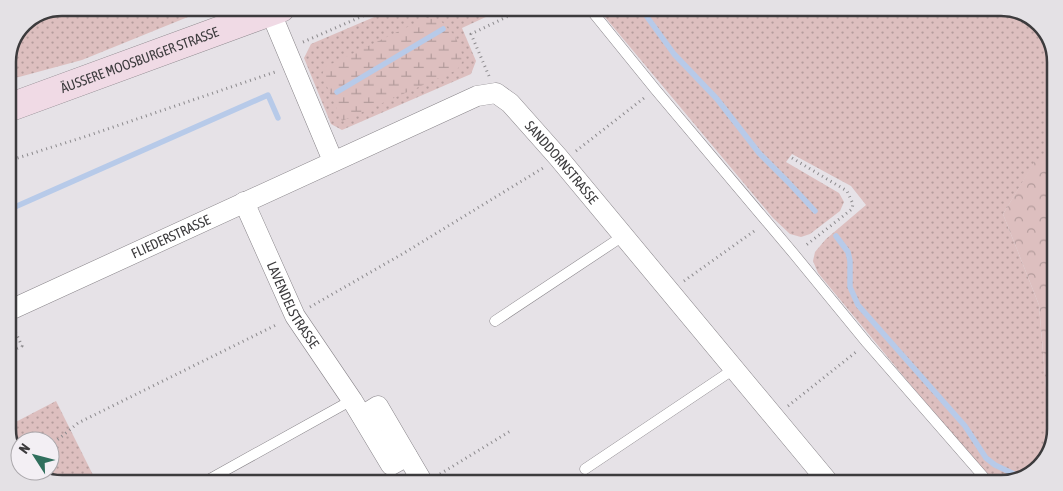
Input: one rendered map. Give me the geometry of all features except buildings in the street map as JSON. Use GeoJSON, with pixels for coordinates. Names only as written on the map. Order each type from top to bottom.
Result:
{"type":"FeatureCollection","features":[{"type":"Feature","properties":{"kind":"street","name":"ÄUSSERE MOOSBURGER STRASSE"},"geometry":{"type":"LineString","coordinates":[[16,105],[263,16]]}},
{"type":"Feature","properties":{"kind":"street"},"geometry":{"type":"LineString","coordinates":[[281,16],[290,57],[333,161]]}},
{"type":"Feature","properties":{"kind":"street","name":"SANDDORNSTRASSE"},"geometry":{"type":"LineString","coordinates":[[496,93],[510,103],[560,159],[822,475]]}},
{"type":"Feature","properties":{"kind":"street","name":"FLIEDERSTRASSE"},"geometry":{"type":"LineString","coordinates":[[16,314],[244,202],[333,161],[477,96],[496,93]]}},
{"type":"Feature","properties":{"kind":"street","name":"LAVENDELSTRASSE"},"geometry":{"type":"LineString","coordinates":[[244,202],[295,316],[357,408]]}},
{"type":"Feature","properties":{"kind":"street"},"geometry":{"type":"LineString","coordinates":[[357,408],[378,406],[407,456],[426,475]]}},
{"type":"Feature","properties":{"kind":"lane"},"geometry":{"type":"LineString","coordinates":[[596,16],[654,89],[981,475]]}},
{"type":"Feature","properties":{"kind":"lane"},"geometry":{"type":"LineString","coordinates":[[495,321],[623,236]]}},
{"type":"Feature","properties":{"kind":"lane"},"geometry":{"type":"LineString","coordinates":[[585,469],[734,370]]}},
{"type":"Feature","properties":{"kind":"lane"},"geometry":{"type":"LineString","coordinates":[[218,475],[357,408]]}},
{"type":"Feature","properties":{"kind":"path"},"geometry":{"type":"LineString","coordinates":[[16,158],[87,136],[290,57],[366,16]]}},
{"type":"Feature","properties":{"kind":"path"},"geometry":{"type":"LineString","coordinates":[[496,93],[471,34],[508,16]]}},
{"type":"Feature","properties":{"kind":"path"},"geometry":{"type":"LineString","coordinates":[[60,438],[78,423],[295,316],[404,253],[560,159],[654,89]]}},
{"type":"Feature","properties":{"kind":"path"},"geometry":{"type":"LineString","coordinates":[[792,158],[847,192],[854,204],[852,208],[794,254]]}},
{"type":"Feature","properties":{"kind":"path"},"geometry":{"type":"LineString","coordinates":[[670,291],[766,222]]}},
{"type":"Feature","properties":{"kind":"path"},"geometry":{"type":"LineString","coordinates":[[16,333],[22,346],[16,349]]}},
{"type":"Feature","properties":{"kind":"path"},"geometry":{"type":"LineString","coordinates":[[774,418],[868,343]]}},
{"type":"Feature","properties":{"kind":"path"},"geometry":{"type":"LineString","coordinates":[[434,475],[512,430]]}},
{"type":"Feature","properties":{"kind":"green space"},"geometry":{"type":"Polygon","coordinates":[[[190,16],[82,60],[16,77],[16,59],[21,42],[26,34],[37,24],[53,17],[190,16]]]}},
{"type":"Feature","properties":{"kind":"green space"},"geometry":{"type":"Polygon","coordinates":[[[377,16],[488,16],[462,28],[476,61],[471,74],[342,130],[331,124],[304,58],[311,44],[377,16]]]}},
{"type":"Feature","properties":{"kind":"green space"},"geometry":{"type":"Polygon","coordinates":[[[604,16],[1001,16],[1024,22],[1029,26],[1041,39],[1047,59],[1047,159],[1035,162],[1003,214],[1039,305],[1047,399],[1047,429],[1041,452],[1035,459],[1021,470],[1010,474],[985,475],[818,273],[813,261],[815,252],[826,239],[866,205],[851,186],[792,154],[786,162],[839,193],[844,202],[840,211],[810,234],[801,237],[790,234],[773,218],[604,16]]]}},
{"type":"Feature","properties":{"kind":"green space"},"geometry":{"type":"Polygon","coordinates":[[[426,18],[440,20],[455,36],[464,59],[457,70],[342,121],[322,75],[325,67],[426,18]]]}},
{"type":"Feature","properties":{"kind":"green space"},"geometry":{"type":"Polygon","coordinates":[[[1047,159],[1047,399],[1039,305],[1003,214],[1035,161],[1047,159]]]}},
{"type":"Feature","properties":{"kind":"green space"},"geometry":{"type":"Polygon","coordinates":[[[56,401],[93,475],[60,475],[60,431],[16,431],[16,422],[56,401]]]}},
{"type":"Feature","properties":{"kind":"waterway"},"geometry":{"type":"LineString","coordinates":[[646,16],[674,54],[717,99],[759,153],[815,211]]}},
{"type":"Feature","properties":{"kind":"waterway"},"geometry":{"type":"LineString","coordinates":[[337,92],[443,29]]}},
{"type":"Feature","properties":{"kind":"waterway"},"geometry":{"type":"LineString","coordinates":[[16,206],[268,95],[278,118]]}},
{"type":"Feature","properties":{"kind":"waterway"},"geometry":{"type":"LineString","coordinates":[[836,236],[848,252],[850,287],[858,305],[965,426],[986,458],[995,465],[1012,473]]}}]}
